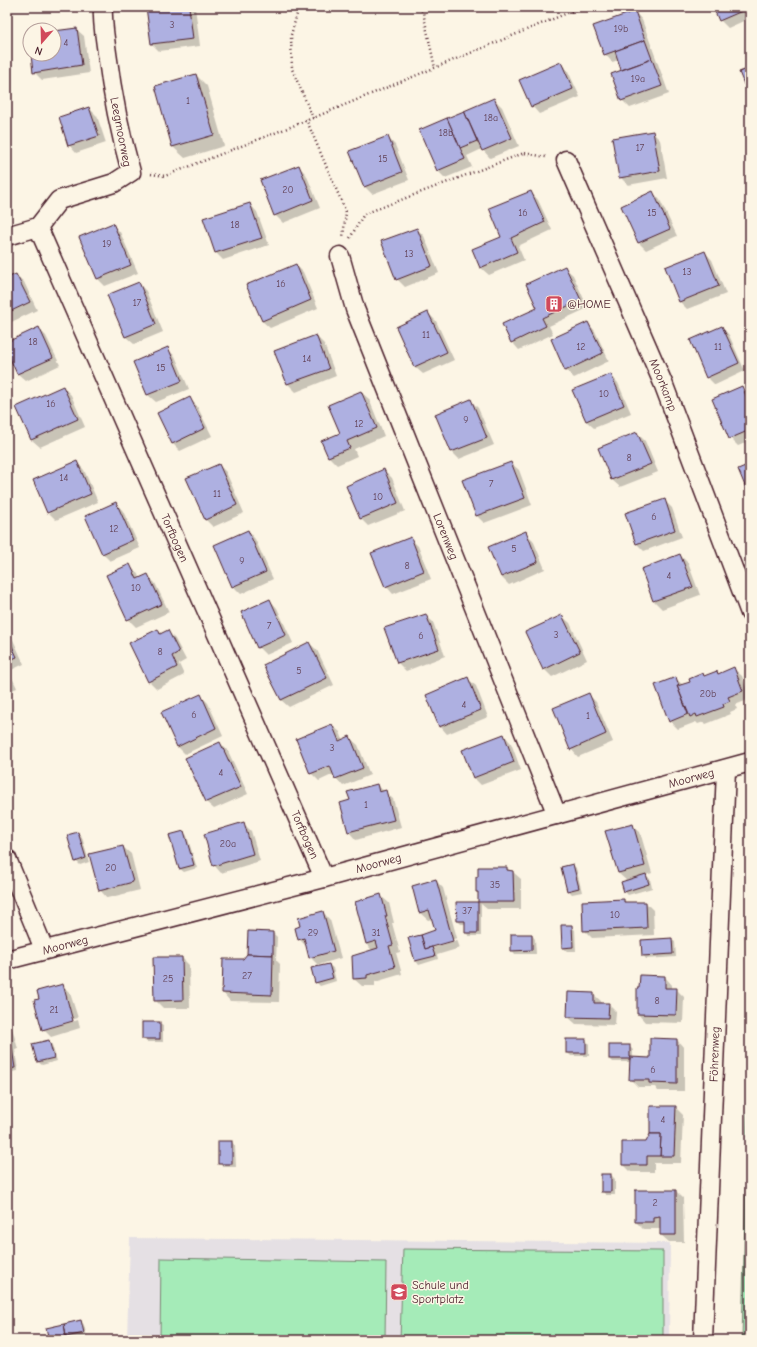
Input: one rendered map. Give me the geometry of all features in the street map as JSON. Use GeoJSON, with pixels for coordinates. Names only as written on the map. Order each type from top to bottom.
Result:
{"type":"FeatureCollection","features":[{"type":"Feature","properties":{"kind":"street","name":"Leegmoorweg"},"geometry":{"type":"LineString","coordinates":[[38,227],[59,200],[114,183],[131,172],[120,130],[109,68],[102,17],[103,7]]}},
{"type":"Feature","properties":{"kind":"street","name":"Moorkamp"},"geometry":{"type":"LineString","coordinates":[[566,160],[663,383],[750,613]]}},
{"type":"Feature","properties":{"kind":"street"},"geometry":{"type":"LineString","coordinates":[[7,236],[38,227]]}},
{"type":"Feature","properties":{"kind":"street","name":"Torfbogen"},"geometry":{"type":"LineString","coordinates":[[38,227],[324,878]]}},
{"type":"Feature","properties":{"kind":"street","name":"Lorenweg"},"geometry":{"type":"LineString","coordinates":[[340,256],[355,309],[557,815]]}},
{"type":"Feature","properties":{"kind":"street","name":"Moorweg"},"geometry":{"type":"LineString","coordinates":[[7,960],[44,949],[324,878],[750,762]]}},
{"type":"Feature","properties":{"kind":"street","name":"Föhrenweg"},"geometry":{"type":"LineString","coordinates":[[703,1340],[726,768]]}},
{"type":"Feature","properties":{"kind":"street"},"geometry":{"type":"LineString","coordinates":[[7,859],[44,949]]}},
{"type":"Feature","properties":{"kind":"path"},"geometry":{"type":"LineString","coordinates":[[300,7],[291,35],[292,69],[313,118]]}},
{"type":"Feature","properties":{"kind":"path"},"geometry":{"type":"LineString","coordinates":[[419,7],[423,12],[434,68]]}},
{"type":"Feature","properties":{"kind":"path"},"geometry":{"type":"LineString","coordinates":[[131,172],[165,176],[306,119],[313,118],[582,7]]}},
{"type":"Feature","properties":{"kind":"path"},"geometry":{"type":"LineString","coordinates":[[306,119],[346,212],[340,256]]}},
{"type":"Feature","properties":{"kind":"path"},"geometry":{"type":"LineString","coordinates":[[340,256],[364,214],[524,153],[566,160]]}},
{"type":"Feature","properties":{"kind":"shaded area","name":"Schule und Sportplatz"},"geometry":{"type":"Polygon","coordinates":[[[130,1238],[670,1243],[669,1340],[127,1340],[130,1238]]]}},
{"type":"Feature","properties":{"kind":"green space"},"geometry":{"type":"Polygon","coordinates":[[[750,997],[750,1340],[742,1340],[750,997]]]}},
{"type":"Feature","properties":{"kind":"green space"},"geometry":{"type":"Polygon","coordinates":[[[403,1249],[663,1251],[663,1340],[400,1340],[403,1249]]]}},
{"type":"Feature","properties":{"kind":"green space"},"geometry":{"type":"Polygon","coordinates":[[[161,1258],[386,1262],[385,1340],[160,1340],[161,1258]]]}},
{"type":"Feature","properties":{"kind":"building"},"geometry":{"type":"Polygon","coordinates":[[[146,7],[189,7],[193,39],[151,44],[146,7]]]}},
{"type":"Feature","properties":{"kind":"building"},"geometry":{"type":"Polygon","coordinates":[[[713,7],[748,7],[749,8],[719,21],[713,7]]]}},
{"type":"Feature","properties":{"kind":"building"},"geometry":{"type":"Polygon","coordinates":[[[635,11],[645,40],[604,55],[593,26],[635,11]]]}},
{"type":"Feature","properties":{"kind":"building"},"geometry":{"type":"Polygon","coordinates":[[[77,28],[82,65],[33,73],[32,62],[62,62],[62,30],[77,28]]]}},
{"type":"Feature","properties":{"kind":"building"},"geometry":{"type":"Polygon","coordinates":[[[645,40],[652,59],[621,70],[615,51],[645,40]]]}},
{"type":"Feature","properties":{"kind":"building"},"geometry":{"type":"Polygon","coordinates":[[[652,59],[662,86],[621,101],[611,74],[652,59]]]}},
{"type":"Feature","properties":{"kind":"building"},"geometry":{"type":"Polygon","coordinates":[[[561,62],[573,89],[531,107],[519,80],[561,62]]]}},
{"type":"Feature","properties":{"kind":"building"},"geometry":{"type":"Polygon","coordinates":[[[750,68],[750,99],[739,72],[750,68]]]}},
{"type":"Feature","properties":{"kind":"building"},"geometry":{"type":"Polygon","coordinates":[[[196,74],[214,135],[172,147],[155,86],[196,74]]]}},
{"type":"Feature","properties":{"kind":"building"},"geometry":{"type":"Polygon","coordinates":[[[494,98],[512,138],[482,151],[464,111],[494,98]]]}},
{"type":"Feature","properties":{"kind":"building"},"geometry":{"type":"Polygon","coordinates":[[[89,107],[99,136],[68,146],[59,117],[89,107]]]}},
{"type":"Feature","properties":{"kind":"building"},"geometry":{"type":"Polygon","coordinates":[[[464,111],[477,141],[460,148],[447,118],[464,111]]]}},
{"type":"Feature","properties":{"kind":"building"},"geometry":{"type":"Polygon","coordinates":[[[447,118],[465,159],[437,171],[419,130],[447,118]]]}},
{"type":"Feature","properties":{"kind":"building"},"geometry":{"type":"Polygon","coordinates":[[[653,131],[660,171],[619,178],[612,138],[653,131]]]}},
{"type":"Feature","properties":{"kind":"building"},"geometry":{"type":"Polygon","coordinates":[[[388,136],[402,172],[364,187],[349,151],[388,136]]]}},
{"type":"Feature","properties":{"kind":"building"},"geometry":{"type":"Polygon","coordinates":[[[299,165],[313,200],[274,216],[260,180],[299,165]]]}},
{"type":"Feature","properties":{"kind":"building"},"geometry":{"type":"Polygon","coordinates":[[[531,191],[545,222],[511,238],[517,252],[480,268],[472,249],[501,237],[489,208],[531,191]]]}},
{"type":"Feature","properties":{"kind":"building"},"geometry":{"type":"Polygon","coordinates":[[[653,191],[670,229],[638,243],[621,206],[653,191]]]}},
{"type":"Feature","properties":{"kind":"building"},"geometry":{"type":"Polygon","coordinates":[[[250,203],[262,238],[215,253],[203,218],[250,203]]]}},
{"type":"Feature","properties":{"kind":"building"},"geometry":{"type":"Polygon","coordinates":[[[113,223],[131,265],[97,279],[79,237],[113,223]]]}},
{"type":"Feature","properties":{"kind":"building"},"geometry":{"type":"Polygon","coordinates":[[[417,228],[432,266],[396,280],[381,241],[417,228]]]}},
{"type":"Feature","properties":{"kind":"building"},"geometry":{"type":"Polygon","coordinates":[[[705,251],[719,286],[679,302],[665,267],[705,251]]]}},
{"type":"Feature","properties":{"kind":"building"},"geometry":{"type":"Polygon","coordinates":[[[296,264],[311,300],[262,321],[246,285],[296,264]]]}},
{"type":"Feature","properties":{"kind":"building","name":"@HOME"},"geometry":{"type":"Polygon","coordinates":[[[565,266],[581,300],[542,318],[546,326],[511,343],[502,324],[537,308],[526,284],[565,266]]]}},
{"type":"Feature","properties":{"kind":"building"},"geometry":{"type":"Polygon","coordinates":[[[16,274],[30,302],[7,313],[7,278],[16,274]]]}},
{"type":"Feature","properties":{"kind":"building"},"geometry":{"type":"Polygon","coordinates":[[[139,282],[156,324],[125,337],[107,295],[139,282]]]}},
{"type":"Feature","properties":{"kind":"building"},"geometry":{"type":"Polygon","coordinates":[[[428,312],[447,352],[414,367],[396,327],[428,312]]]}},
{"type":"Feature","properties":{"kind":"building"},"geometry":{"type":"Polygon","coordinates":[[[588,322],[603,353],[565,371],[551,339],[588,322]]]}},
{"type":"Feature","properties":{"kind":"building"},"geometry":{"type":"Polygon","coordinates":[[[722,326],[739,363],[706,378],[690,340],[722,326]]]}},
{"type":"Feature","properties":{"kind":"building"},"geometry":{"type":"Polygon","coordinates":[[[39,327],[53,358],[17,374],[7,352],[7,342],[39,327]]]}},
{"type":"Feature","properties":{"kind":"building"},"geometry":{"type":"Polygon","coordinates":[[[316,335],[329,369],[287,384],[274,351],[316,335]]]}},
{"type":"Feature","properties":{"kind":"building"},"geometry":{"type":"Polygon","coordinates":[[[168,347],[182,381],[147,395],[133,362],[168,347]]]}},
{"type":"Feature","properties":{"kind":"building"},"geometry":{"type":"Polygon","coordinates":[[[611,374],[624,405],[586,421],[572,390],[611,374]]]}},
{"type":"Feature","properties":{"kind":"building"},"geometry":{"type":"Polygon","coordinates":[[[63,386],[78,419],[31,440],[16,407],[63,386]]]}},
{"type":"Feature","properties":{"kind":"building"},"geometry":{"type":"Polygon","coordinates":[[[742,386],[750,405],[750,430],[729,439],[712,399],[742,386]]]}},
{"type":"Feature","properties":{"kind":"building"},"geometry":{"type":"Polygon","coordinates":[[[361,391],[377,428],[347,441],[350,448],[328,457],[321,441],[340,433],[328,405],[361,391]]]}},
{"type":"Feature","properties":{"kind":"building"},"geometry":{"type":"Polygon","coordinates":[[[190,397],[205,428],[172,444],[157,413],[190,397]]]}},
{"type":"Feature","properties":{"kind":"building"},"geometry":{"type":"Polygon","coordinates":[[[471,399],[487,438],[451,452],[435,414],[471,399]]]}},
{"type":"Feature","properties":{"kind":"building"},"geometry":{"type":"Polygon","coordinates":[[[637,432],[651,464],[611,480],[598,448],[637,432]]]}},
{"type":"Feature","properties":{"kind":"building"},"geometry":{"type":"Polygon","coordinates":[[[77,461],[91,494],[47,513],[33,480],[77,461]]]}},
{"type":"Feature","properties":{"kind":"building"},"geometry":{"type":"Polygon","coordinates":[[[511,462],[525,498],[476,516],[462,480],[511,462]]]}},
{"type":"Feature","properties":{"kind":"building"},"geometry":{"type":"Polygon","coordinates":[[[219,464],[237,505],[205,520],[186,478],[219,464]]]}},
{"type":"Feature","properties":{"kind":"building"},"geometry":{"type":"Polygon","coordinates":[[[750,464],[750,498],[738,469],[750,464]]]}},
{"type":"Feature","properties":{"kind":"building"},"geometry":{"type":"Polygon","coordinates":[[[384,469],[398,503],[360,519],[346,486],[384,469]]]}},
{"type":"Feature","properties":{"kind":"building"},"geometry":{"type":"Polygon","coordinates":[[[665,499],[675,530],[636,544],[625,513],[665,499]]]}},
{"type":"Feature","properties":{"kind":"building"},"geometry":{"type":"Polygon","coordinates":[[[116,502],[133,540],[102,554],[85,516],[116,502]]]}},
{"type":"Feature","properties":{"kind":"building"},"geometry":{"type":"Polygon","coordinates":[[[248,530],[266,572],[232,587],[214,545],[248,530]]]}},
{"type":"Feature","properties":{"kind":"building"},"geometry":{"type":"Polygon","coordinates":[[[526,531],[538,562],[501,577],[488,547],[526,531]]]}},
{"type":"Feature","properties":{"kind":"building"},"geometry":{"type":"Polygon","coordinates":[[[411,537],[424,571],[385,587],[371,553],[411,537]]]}},
{"type":"Feature","properties":{"kind":"building"},"geometry":{"type":"Polygon","coordinates":[[[680,554],[693,587],[653,601],[641,569],[680,554]]]}},
{"type":"Feature","properties":{"kind":"building"},"geometry":{"type":"Polygon","coordinates":[[[130,564],[137,579],[148,574],[162,604],[127,620],[106,575],[130,564]]]}},
{"type":"Feature","properties":{"kind":"building"},"geometry":{"type":"Polygon","coordinates":[[[270,599],[286,635],[257,648],[241,612],[270,599]]]}},
{"type":"Feature","properties":{"kind":"building"},"geometry":{"type":"Polygon","coordinates":[[[426,614],[439,649],[397,663],[384,628],[426,614]]]}},
{"type":"Feature","properties":{"kind":"building"},"geometry":{"type":"Polygon","coordinates":[[[562,615],[580,652],[543,670],[525,632],[562,615]]]}},
{"type":"Feature","properties":{"kind":"building"},"geometry":{"type":"Polygon","coordinates":[[[158,629],[160,634],[168,630],[179,652],[172,656],[177,667],[148,682],[129,643],[158,629]]]}},
{"type":"Feature","properties":{"kind":"building"},"geometry":{"type":"Polygon","coordinates":[[[7,635],[17,657],[7,661],[7,635]]]}},
{"type":"Feature","properties":{"kind":"building"},"geometry":{"type":"Polygon","coordinates":[[[309,642],[327,678],[281,700],[263,665],[309,642]]]}},
{"type":"Feature","properties":{"kind":"building"},"geometry":{"type":"Polygon","coordinates":[[[734,667],[743,691],[728,697],[730,701],[723,704],[724,707],[697,717],[696,714],[690,717],[677,686],[690,682],[689,679],[703,673],[704,676],[717,671],[718,674],[734,667]]]}},
{"type":"Feature","properties":{"kind":"building"},"geometry":{"type":"Polygon","coordinates":[[[468,677],[481,710],[439,727],[426,695],[468,677]]]}},
{"type":"Feature","properties":{"kind":"building"},"geometry":{"type":"Polygon","coordinates":[[[676,677],[679,686],[677,686],[688,714],[669,722],[655,685],[676,677]]]}},
{"type":"Feature","properties":{"kind":"building"},"geometry":{"type":"Polygon","coordinates":[[[589,693],[606,734],[570,750],[553,708],[589,693]]]}},
{"type":"Feature","properties":{"kind":"building"},"geometry":{"type":"Polygon","coordinates":[[[201,694],[216,728],[177,747],[161,712],[201,694]]]}},
{"type":"Feature","properties":{"kind":"building"},"geometry":{"type":"Polygon","coordinates":[[[332,724],[339,741],[350,736],[363,768],[335,779],[330,766],[310,774],[296,739],[332,724]]]}},
{"type":"Feature","properties":{"kind":"building"},"geometry":{"type":"Polygon","coordinates":[[[504,734],[514,762],[473,778],[462,750],[504,734]]]}},
{"type":"Feature","properties":{"kind":"building"},"geometry":{"type":"Polygon","coordinates":[[[220,742],[241,787],[206,802],[185,758],[220,742]]]}},
{"type":"Feature","properties":{"kind":"building"},"geometry":{"type":"Polygon","coordinates":[[[377,784],[379,792],[386,790],[394,820],[348,832],[340,803],[350,800],[347,792],[377,784]]]}},
{"type":"Feature","properties":{"kind":"building"},"geometry":{"type":"Polygon","coordinates":[[[244,822],[253,854],[213,866],[204,834],[244,822]]]}},
{"type":"Feature","properties":{"kind":"building"},"geometry":{"type":"Polygon","coordinates":[[[633,824],[645,866],[618,873],[605,831],[633,824]]]}},
{"type":"Feature","properties":{"kind":"building"},"geometry":{"type":"Polygon","coordinates":[[[184,831],[194,865],[179,869],[169,835],[184,831]]]}},
{"type":"Feature","properties":{"kind":"building"},"geometry":{"type":"Polygon","coordinates":[[[78,832],[86,858],[75,862],[67,835],[78,832]]]}},
{"type":"Feature","properties":{"kind":"building"},"geometry":{"type":"Polygon","coordinates":[[[123,846],[133,882],[99,891],[89,854],[123,846]]]}},
{"type":"Feature","properties":{"kind":"building"},"geometry":{"type":"Polygon","coordinates":[[[573,864],[579,888],[567,891],[561,867],[573,864]]]}},
{"type":"Feature","properties":{"kind":"building"},"geometry":{"type":"Polygon","coordinates":[[[478,867],[507,867],[507,870],[513,871],[514,902],[478,902],[476,877],[478,877],[478,867]]]}},
{"type":"Feature","properties":{"kind":"building"},"geometry":{"type":"Polygon","coordinates":[[[646,874],[649,884],[624,892],[621,882],[646,874]]]}},
{"type":"Feature","properties":{"kind":"building"},"geometry":{"type":"Polygon","coordinates":[[[436,879],[453,941],[425,949],[421,935],[435,930],[429,910],[419,913],[412,886],[436,879]]]}},
{"type":"Feature","properties":{"kind":"building"},"geometry":{"type":"Polygon","coordinates":[[[381,894],[393,945],[389,946],[395,967],[367,975],[367,978],[353,979],[352,956],[378,948],[376,941],[366,944],[355,902],[381,894]]]}},
{"type":"Feature","properties":{"kind":"building"},"geometry":{"type":"Polygon","coordinates":[[[624,899],[624,902],[646,902],[647,928],[583,931],[582,901],[624,899]]]}},
{"type":"Feature","properties":{"kind":"building"},"geometry":{"type":"Polygon","coordinates":[[[456,902],[478,902],[478,933],[465,933],[465,921],[457,921],[456,902]]]}},
{"type":"Feature","properties":{"kind":"building"},"geometry":{"type":"Polygon","coordinates":[[[323,911],[334,951],[309,958],[304,938],[298,940],[295,928],[300,926],[298,918],[323,911]]]}},
{"type":"Feature","properties":{"kind":"building"},"geometry":{"type":"Polygon","coordinates":[[[561,925],[572,925],[573,947],[562,948],[561,925]]]}},
{"type":"Feature","properties":{"kind":"building"},"geometry":{"type":"Polygon","coordinates":[[[248,931],[273,932],[273,955],[247,954],[248,931]]]}},
{"type":"Feature","properties":{"kind":"building"},"geometry":{"type":"Polygon","coordinates":[[[511,934],[532,934],[532,950],[511,951],[511,934]]]}},
{"type":"Feature","properties":{"kind":"building"},"geometry":{"type":"Polygon","coordinates":[[[421,935],[425,949],[432,947],[435,956],[415,961],[408,938],[421,935]]]}},
{"type":"Feature","properties":{"kind":"building"},"geometry":{"type":"Polygon","coordinates":[[[672,938],[673,954],[642,956],[641,940],[672,938]]]}},
{"type":"Feature","properties":{"kind":"building"},"geometry":{"type":"Polygon","coordinates":[[[247,954],[273,955],[272,995],[222,993],[223,959],[243,959],[247,954]]]}},
{"type":"Feature","properties":{"kind":"building"},"geometry":{"type":"Polygon","coordinates":[[[153,957],[182,957],[183,1000],[154,1001],[153,957]]]}},
{"type":"Feature","properties":{"kind":"building"},"geometry":{"type":"Polygon","coordinates":[[[329,964],[333,978],[315,983],[311,968],[329,964]]]}},
{"type":"Feature","properties":{"kind":"building"},"geometry":{"type":"Polygon","coordinates":[[[640,975],[665,976],[665,988],[677,988],[676,1015],[637,1014],[637,988],[639,988],[640,975]]]}},
{"type":"Feature","properties":{"kind":"building"},"geometry":{"type":"Polygon","coordinates":[[[63,984],[73,1021],[42,1030],[34,1000],[39,999],[37,991],[63,984]]]}},
{"type":"Feature","properties":{"kind":"building"},"geometry":{"type":"Polygon","coordinates":[[[568,992],[594,993],[594,1003],[609,1003],[608,1018],[567,1017],[568,992]]]}},
{"type":"Feature","properties":{"kind":"building"},"geometry":{"type":"Polygon","coordinates":[[[142,1022],[160,1022],[160,1039],[142,1039],[142,1022]]]}},
{"type":"Feature","properties":{"kind":"building"},"geometry":{"type":"Polygon","coordinates":[[[7,1027],[11,1042],[7,1043],[7,1027]]]}},
{"type":"Feature","properties":{"kind":"building"},"geometry":{"type":"Polygon","coordinates":[[[650,1038],[677,1039],[677,1084],[649,1083],[649,1080],[629,1080],[630,1057],[650,1058],[650,1038]]]}},
{"type":"Feature","properties":{"kind":"building"},"geometry":{"type":"Polygon","coordinates":[[[566,1039],[586,1039],[586,1053],[566,1053],[566,1039]]]}},
{"type":"Feature","properties":{"kind":"building"},"geometry":{"type":"Polygon","coordinates":[[[49,1040],[54,1058],[37,1062],[32,1044],[49,1040]]]}},
{"type":"Feature","properties":{"kind":"building"},"geometry":{"type":"Polygon","coordinates":[[[11,1042],[15,1068],[7,1069],[7,1043],[11,1042]]]}},
{"type":"Feature","properties":{"kind":"building"},"geometry":{"type":"Polygon","coordinates":[[[609,1045],[630,1045],[630,1059],[609,1059],[609,1045]]]}},
{"type":"Feature","properties":{"kind":"building"},"geometry":{"type":"Polygon","coordinates":[[[650,1106],[676,1106],[674,1156],[660,1156],[661,1134],[650,1134],[650,1106]]]}},
{"type":"Feature","properties":{"kind":"building"},"geometry":{"type":"Polygon","coordinates":[[[650,1134],[661,1134],[660,1156],[647,1156],[647,1165],[622,1165],[622,1142],[646,1142],[650,1134]]]}},
{"type":"Feature","properties":{"kind":"building"},"geometry":{"type":"Polygon","coordinates":[[[218,1141],[232,1141],[232,1164],[218,1164],[218,1141]]]}},
{"type":"Feature","properties":{"kind":"building"},"geometry":{"type":"Polygon","coordinates":[[[601,1174],[611,1174],[611,1192],[601,1192],[601,1174]]]}},
{"type":"Feature","properties":{"kind":"building"},"geometry":{"type":"Polygon","coordinates":[[[635,1190],[676,1190],[676,1235],[660,1235],[660,1216],[653,1217],[653,1222],[635,1222],[635,1190]]]}},
{"type":"Feature","properties":{"kind":"building"},"geometry":{"type":"Polygon","coordinates":[[[81,1320],[84,1333],[66,1337],[64,1324],[81,1320]]]}},
{"type":"Feature","properties":{"kind":"building"},"geometry":{"type":"Polygon","coordinates":[[[64,1324],[66,1337],[49,1340],[46,1328],[64,1324]]]}},
{"type":"Feature","properties":{"kind":"place","name":"@HOME"},"geometry":{"type":"Point","coordinates":[554,304]}},
{"type":"Feature","properties":{"kind":"place","name":"Schule und Sportplatz"},"geometry":{"type":"Point","coordinates":[399,1292]}}]}
